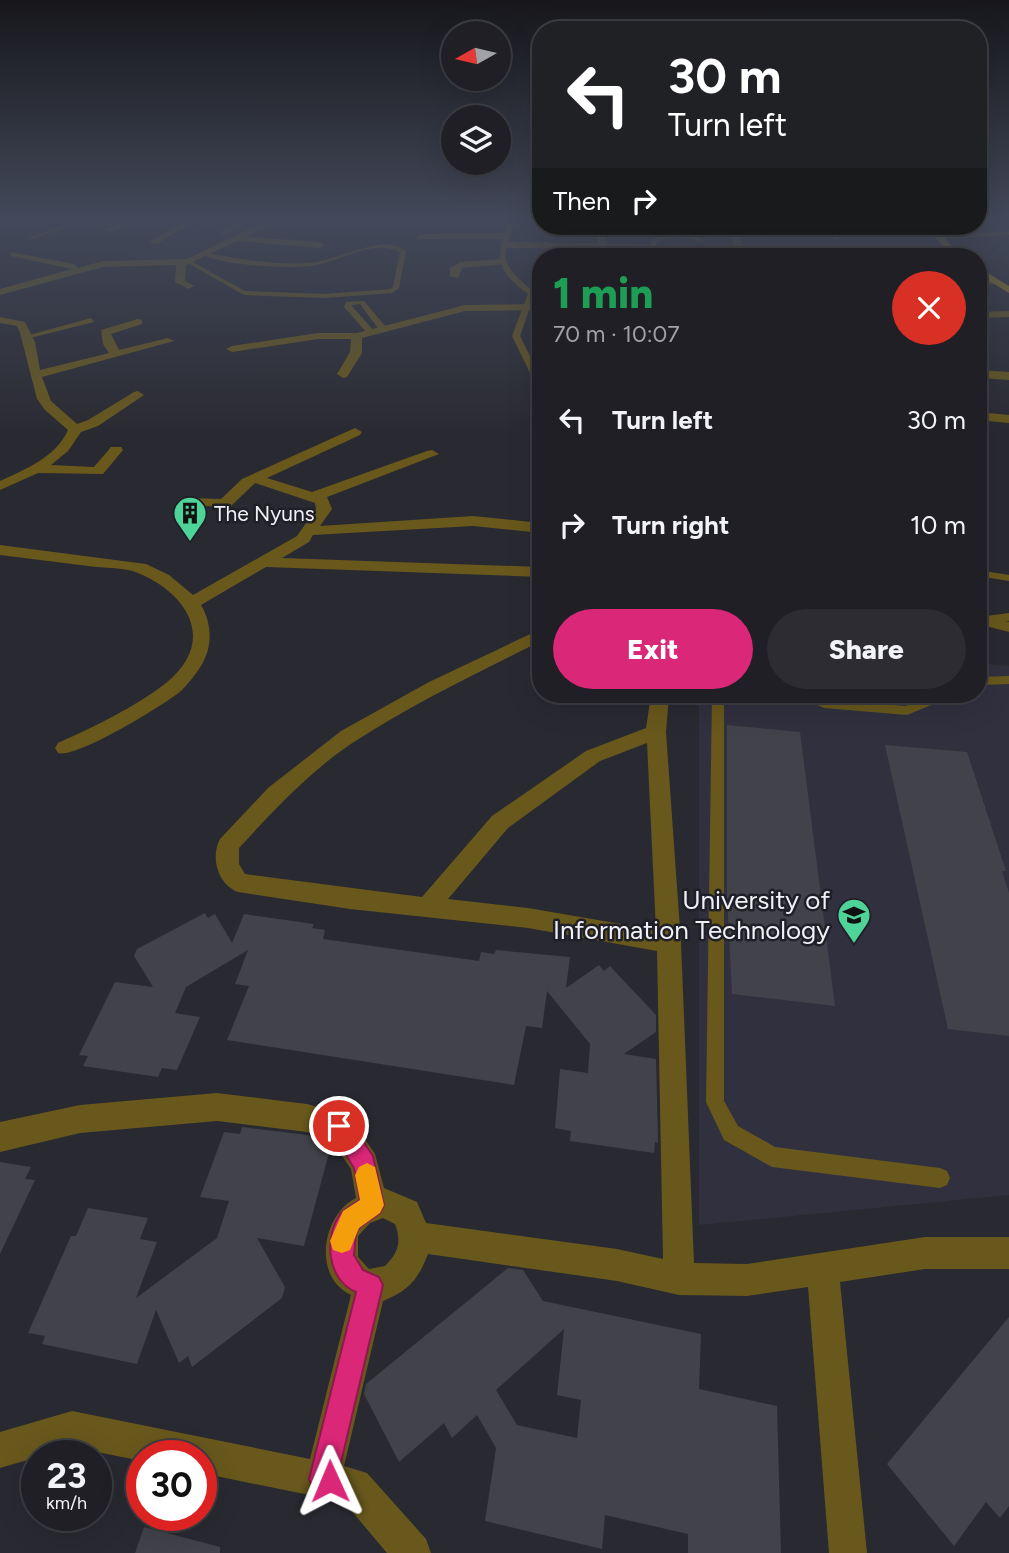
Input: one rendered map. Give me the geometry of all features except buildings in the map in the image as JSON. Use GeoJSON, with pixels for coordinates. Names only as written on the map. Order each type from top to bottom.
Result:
{"type":"FeatureCollection","features":[{"type":"Feature","properties":{"kind":"street"},"geometry":{"type":"LineString","coordinates":[[232,349],[309,337],[357,336],[465,308],[532,307]]}},
{"type":"Feature","properties":{"kind":"street"},"geometry":{"type":"LineString","coordinates":[[987,315],[1009,314]]}},
{"type":"Feature","properties":{"kind":"street"},"geometry":{"type":"LineString","coordinates":[[0,320],[21,324],[30,336],[42,397],[54,412],[75,429]]}},
{"type":"Feature","properties":{"kind":"street"},"geometry":{"type":"LineString","coordinates":[[115,354],[108,344],[105,332],[138,323]]}},
{"type":"Feature","properties":{"kind":"street"},"geometry":{"type":"LineString","coordinates":[[343,374],[349,360],[356,353],[357,336]]}},
{"type":"Feature","properties":{"kind":"street"},"geometry":{"type":"LineString","coordinates":[[37,375],[168,341]]}},
{"type":"Feature","properties":{"kind":"street"},"geometry":{"type":"LineString","coordinates":[[987,375],[1009,376]]}},
{"type":"Feature","properties":{"kind":"street"},"geometry":{"type":"LineString","coordinates":[[75,429],[93,424],[138,395]]}},
{"type":"Feature","properties":{"kind":"street"},"geometry":{"type":"LineString","coordinates":[[987,417],[1009,419]]}},
{"type":"Feature","properties":{"kind":"street"},"geometry":{"type":"LineString","coordinates":[[0,486],[34,469],[73,438],[75,429]]}},
{"type":"Feature","properties":{"kind":"street"},"geometry":{"type":"LineString","coordinates":[[195,501],[225,504],[247,482],[355,432]]}},
{"type":"Feature","properties":{"kind":"street"},"geometry":{"type":"LineString","coordinates":[[34,469],[98,471],[116,450]]}},
{"type":"Feature","properties":{"kind":"street"},"geometry":{"type":"LineString","coordinates":[[256,479],[317,498],[432,454]]}},
{"type":"Feature","properties":{"kind":"street"},"geometry":{"type":"LineString","coordinates":[[192,603],[303,539],[324,509],[317,498]]}},
{"type":"Feature","properties":{"kind":"street"},"geometry":{"type":"LineString","coordinates":[[309,531],[473,521],[532,527]]}},
{"type":"Feature","properties":{"kind":"street"},"geometry":{"type":"LineString","coordinates":[[0,550],[140,567],[163,579],[192,603],[201,619],[201,638],[194,663],[173,687],[98,733],[65,748]]}},
{"type":"Feature","properties":{"kind":"street"},"geometry":{"type":"LineString","coordinates":[[266,562],[532,572]]}},
{"type":"Feature","properties":{"kind":"street"},"geometry":{"type":"LineString","coordinates":[[987,621],[1009,627]]}},
{"type":"Feature","properties":{"kind":"street"},"geometry":{"type":"LineString","coordinates":[[532,638],[436,686],[348,736],[276,793],[228,845],[227,866],[238,882],[349,900],[528,918],[669,943]]}},
{"type":"Feature","properties":{"kind":"street"},"geometry":{"type":"LineString","coordinates":[[659,703],[656,732],[669,943],[679,1279]]}},
{"type":"Feature","properties":{"kind":"street"},"geometry":{"type":"LineString","coordinates":[[428,906],[500,822],[593,755],[656,732]]}},
{"type":"Feature","properties":{"kind":"street"},"geometry":{"type":"LineString","coordinates":[[0,1137],[80,1119],[217,1107],[307,1118],[339,1126],[365,1164],[372,1205]]}},
{"type":"Feature","properties":{"kind":"street"},"geometry":{"type":"LineString","coordinates":[[384,1203],[406,1213],[416,1237],[411,1264],[402,1275],[390,1283],[370,1285],[355,1279],[346,1270],[341,1244],[351,1219],[372,1205],[384,1203]]}},
{"type":"Feature","properties":{"kind":"street"},"geometry":{"type":"LineString","coordinates":[[416,1237],[617,1265],[679,1279],[747,1280],[925,1253],[1009,1253]]}},
{"type":"Feature","properties":{"kind":"street"},"geometry":{"type":"LineString","coordinates":[[823,1269],[848,1553]]}},
{"type":"Feature","properties":{"kind":"street"},"geometry":{"type":"LineString","coordinates":[[323,1479],[370,1285]]}},
{"type":"Feature","properties":{"kind":"street"},"geometry":{"type":"LineString","coordinates":[[0,1450],[72,1429],[354,1486],[412,1553]]}},
{"type":"Feature","properties":{"kind":"lane"},"geometry":{"type":"LineString","coordinates":[[248,293],[324,296],[374,293]]}},
{"type":"Feature","properties":{"kind":"lane"},"geometry":{"type":"LineString","coordinates":[[371,332],[347,307],[348,303],[362,302],[383,329]]}},
{"type":"Feature","properties":{"kind":"lane"},"geometry":{"type":"LineString","coordinates":[[532,312],[516,336],[532,369]]}},
{"type":"Feature","properties":{"kind":"lane"},"geometry":{"type":"LineString","coordinates":[[30,336],[91,320]]}},
{"type":"Feature","properties":{"kind":"lane"},"geometry":{"type":"LineString","coordinates":[[987,574],[1009,578]]}},
{"type":"Feature","properties":{"kind":"lane"},"geometry":{"type":"LineString","coordinates":[[987,619],[1009,617]]}},
{"type":"Feature","properties":{"kind":"lane"},"geometry":{"type":"LineString","coordinates":[[987,681],[1009,680]]}},
{"type":"Feature","properties":{"kind":"lane"},"geometry":{"type":"LineString","coordinates":[[718,703],[715,1102],[731,1133],[772,1157],[940,1178]]}},
{"type":"Feature","properties":{"kind":"lane"},"geometry":{"type":"LineString","coordinates":[[822,703],[907,711],[926,703]]}},
{"type":"Feature","properties":{"kind":"shaded area","name":"University of Information Technology"},"geometry":{"type":"Polygon","coordinates":[[[987,664],[1009,666],[1009,1195],[699,1225],[699,703],[987,703],[987,664]]]}},
{"type":"Feature","properties":{"kind":"slow traffic"},"geometry":{"type":"LineString","coordinates":[[342,1241],[351,1219],[372,1205],[367,1175]]}},
{"type":"Feature","properties":{"kind":"place","name":"The Nyuns"},"geometry":{"type":"Point","coordinates":[190,543]}},
{"type":"Feature","properties":{"kind":"place","name":"University of Information Technology"},"geometry":{"type":"Point","coordinates":[854,945]}},
{"type":"Feature","properties":{"kind":"route"},"geometry":{"type":"LineString","coordinates":[[330,1481],[323,1479],[370,1285],[355,1279],[346,1270],[342,1258],[344,1231],[351,1219],[372,1205],[365,1164],[339,1126]]}}]}
